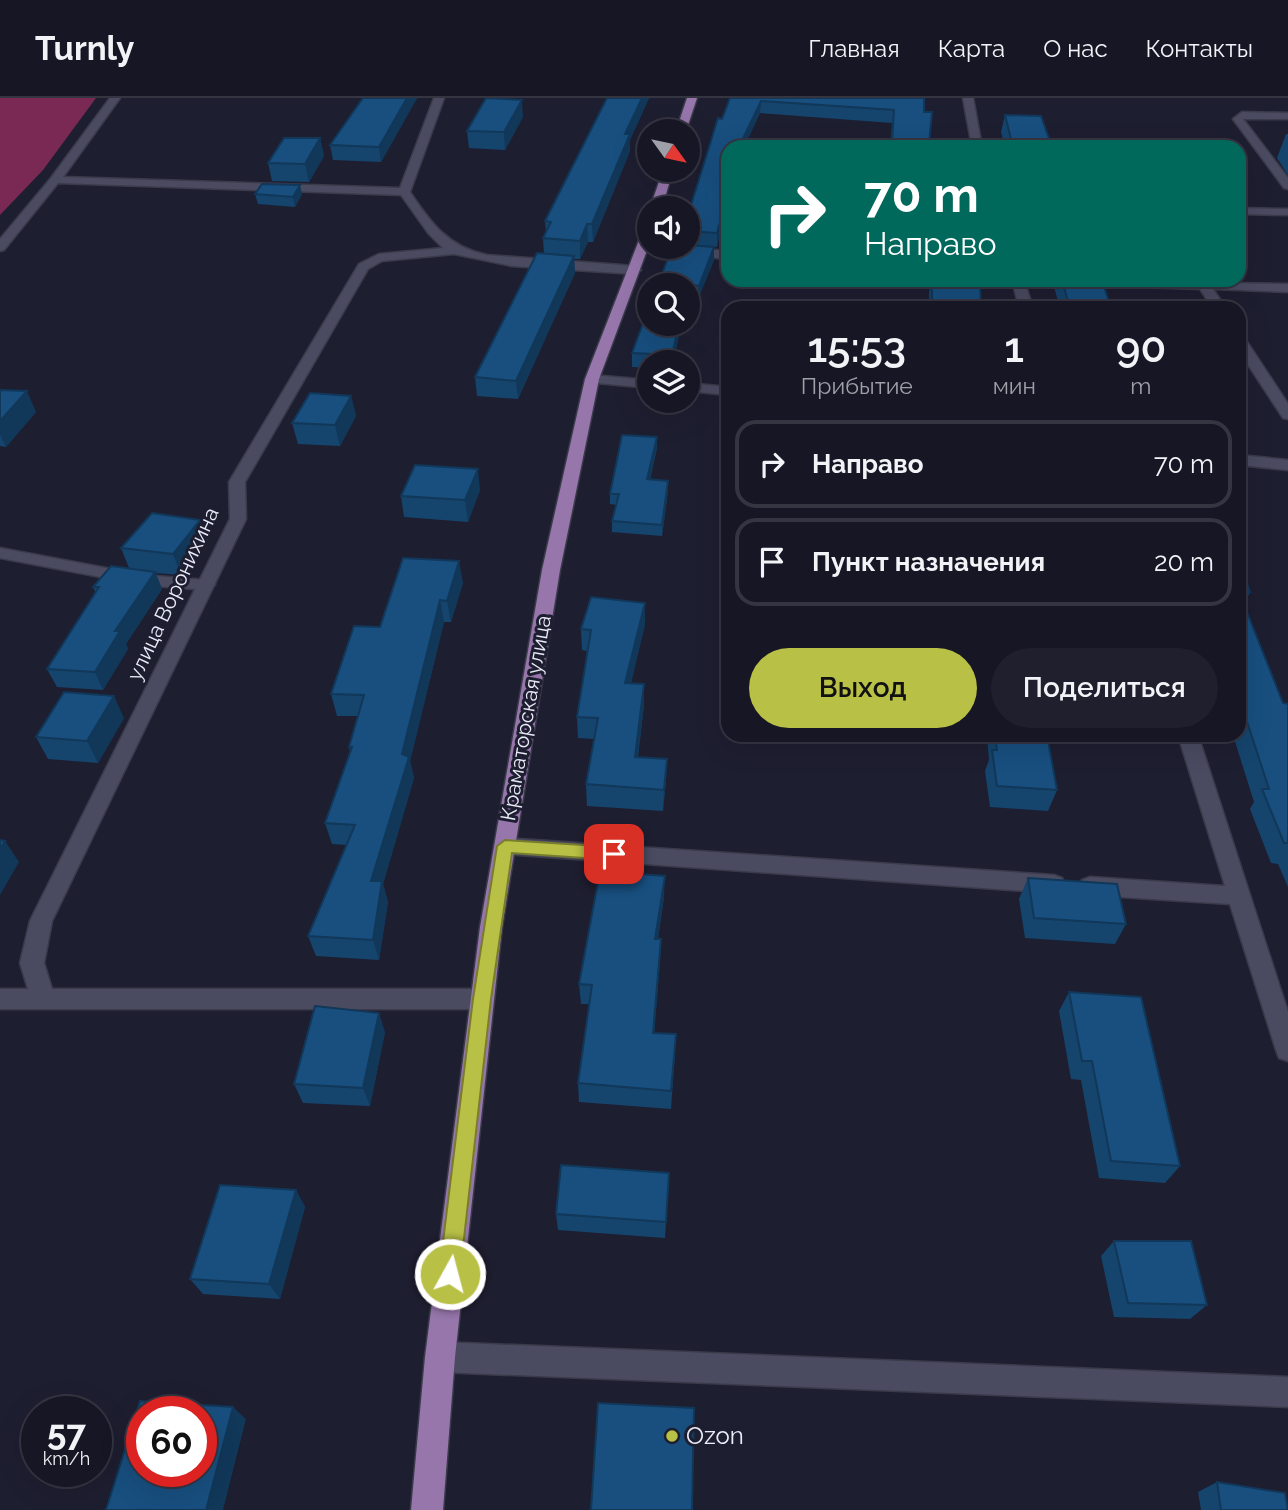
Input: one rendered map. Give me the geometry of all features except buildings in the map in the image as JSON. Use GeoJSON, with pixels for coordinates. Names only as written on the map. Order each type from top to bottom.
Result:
{"type":"FeatureCollection","features":[{"type":"Feature","properties":{"kind":"main road"},"geometry":{"type":"LineString","coordinates":[[685,119],[692,98]]}},
{"type":"Feature","properties":{"kind":"main road","name":"Краматорская улица"},"geometry":{"type":"LineString","coordinates":[[427,1510],[440,1357],[482,999],[551,570],[592,379],[639,259]]}},
{"type":"Feature","properties":{"kind":"street"},"geometry":{"type":"LineString","coordinates":[[0,247],[55,180],[115,98]]}},
{"type":"Feature","properties":{"kind":"street"},"geometry":{"type":"LineString","coordinates":[[404,192],[439,98]]}},
{"type":"Feature","properties":{"kind":"street"},"geometry":{"type":"LineString","coordinates":[[968,98],[976,140]]}},
{"type":"Feature","properties":{"kind":"street"},"geometry":{"type":"LineString","coordinates":[[1288,116],[1242,115],[1238,119],[1288,186]]}},
{"type":"Feature","properties":{"kind":"street"},"geometry":{"type":"LineString","coordinates":[[55,180],[404,192]]}},
{"type":"Feature","properties":{"kind":"street"},"geometry":{"type":"LineString","coordinates":[[404,192],[438,238],[456,250],[481,257],[635,270]]}},
{"type":"Feature","properties":{"kind":"street"},"geometry":{"type":"LineString","coordinates":[[1246,211],[1288,212]]}},
{"type":"Feature","properties":{"kind":"street","name":"улица Воронихина"},"geometry":{"type":"LineString","coordinates":[[43,1000],[32,963],[41,921],[238,519],[237,482],[363,267],[379,258],[456,250]]}},
{"type":"Feature","properties":{"kind":"street"},"geometry":{"type":"LineString","coordinates":[[700,250],[721,254]]}},
{"type":"Feature","properties":{"kind":"street"},"geometry":{"type":"LineString","coordinates":[[1246,287],[1288,288]]}},
{"type":"Feature","properties":{"kind":"street"},"geometry":{"type":"LineString","coordinates":[[1246,351],[1288,415]]}},
{"type":"Feature","properties":{"kind":"street"},"geometry":{"type":"LineString","coordinates":[[592,379],[637,383]]}},
{"type":"Feature","properties":{"kind":"street"},"geometry":{"type":"LineString","coordinates":[[700,388],[721,390]]}},
{"type":"Feature","properties":{"kind":"street"},"geometry":{"type":"LineString","coordinates":[[1246,461],[1288,465]]}},
{"type":"Feature","properties":{"kind":"street"},"geometry":{"type":"LineString","coordinates":[[0,553],[143,580],[206,585]]}},
{"type":"Feature","properties":{"kind":"street"},"geometry":{"type":"LineString","coordinates":[[1190,742],[1288,1050]]}},
{"type":"Feature","properties":{"kind":"street"},"geometry":{"type":"LineString","coordinates":[[505,846],[1241,897]]}},
{"type":"Feature","properties":{"kind":"street"},"geometry":{"type":"LineString","coordinates":[[0,999],[482,999]]}},
{"type":"Feature","properties":{"kind":"street"},"geometry":{"type":"LineString","coordinates":[[440,1357],[1288,1392]]}},
{"type":"Feature","properties":{"kind":"shaded area"},"geometry":{"type":"Polygon","coordinates":[[[0,98],[96,98],[43,170],[0,215],[0,98]]]}},
{"type":"Feature","properties":{"kind":"place","name":"Ozon"},"geometry":{"type":"Point","coordinates":[672,1436]}},
{"type":"Feature","properties":{"kind":"route"},"geometry":{"type":"LineString","coordinates":[[450,1274],[491,927],[505,846],[614,854]]}}]}
